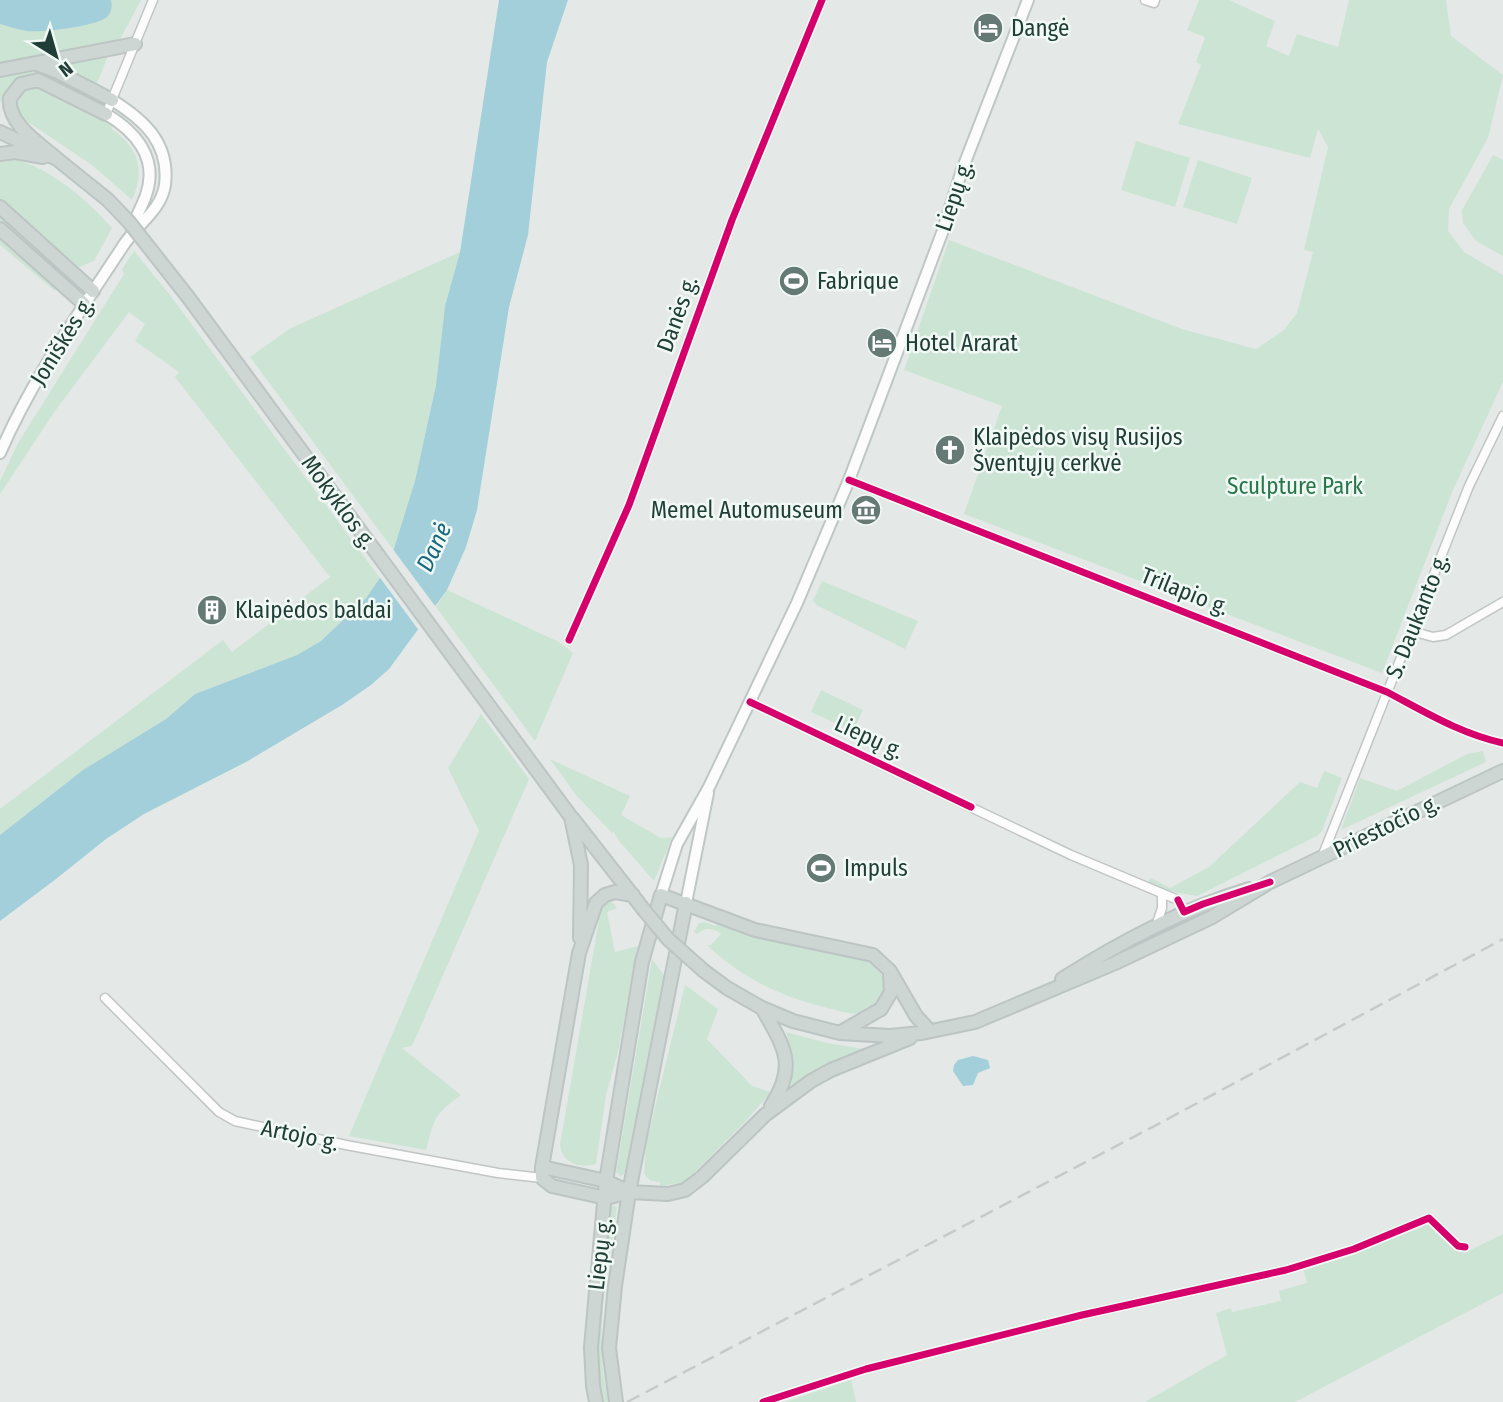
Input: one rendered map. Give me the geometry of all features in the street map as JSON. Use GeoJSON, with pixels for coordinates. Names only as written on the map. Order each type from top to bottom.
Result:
{"type":"FeatureCollection","features":[{"type":"Feature","properties":{"kind":"main road","name":"Liepų g."},"geometry":{"type":"LineString","coordinates":[[596,1402],[591,1346],[606,1181],[642,962],[661,895],[677,844],[709,787],[797,603],[849,480],[942,233],[962,170],[1028,0]]}},
{"type":"Feature","properties":{"kind":"main road"},"geometry":{"type":"LineString","coordinates":[[0,70],[135,44]]}},
{"type":"Feature","properties":{"kind":"main road"},"geometry":{"type":"LineString","coordinates":[[37,64],[112,100]]}},
{"type":"Feature","properties":{"kind":"main road"},"geometry":{"type":"LineString","coordinates":[[57,159],[18,123],[11,112],[10,98],[21,84],[38,80],[106,114]]}},
{"type":"Feature","properties":{"kind":"main road","name":"Joniškės g."},"geometry":{"type":"LineString","coordinates":[[112,100],[143,120],[150,129],[162,154],[164,168],[164,187],[157,204],[142,225],[131,234]]}},
{"type":"Feature","properties":{"kind":"main road","name":"Joniškės g."},"geometry":{"type":"LineString","coordinates":[[0,453],[26,399],[131,234],[149,184],[146,156],[136,136],[106,114]]}},
{"type":"Feature","properties":{"kind":"main road","name":"Mokyklos g."},"geometry":{"type":"LineString","coordinates":[[0,132],[57,159],[108,200],[135,229],[571,817],[644,910]]}},
{"type":"Feature","properties":{"kind":"main road"},"geometry":{"type":"LineString","coordinates":[[0,155],[15,152],[57,159]]}},
{"type":"Feature","properties":{"kind":"main road"},"geometry":{"type":"LineString","coordinates":[[0,207],[93,291]]}},
{"type":"Feature","properties":{"kind":"main road"},"geometry":{"type":"LineString","coordinates":[[0,229],[84,304]]}},
{"type":"Feature","properties":{"kind":"main road","name":"Priestočio g."},"geometry":{"type":"LineString","coordinates":[[644,910],[668,939],[704,971],[762,1008],[793,1021],[840,1033],[873,1037],[926,1032],[975,1022],[1115,964],[1191,927],[1270,882],[1503,771]]}},
{"type":"Feature","properties":{"kind":"main road","name":"Liepų g."},"geometry":{"type":"LineString","coordinates":[[616,1402],[609,1365],[609,1330],[629,1192],[709,787]]}},
{"type":"Feature","properties":{"kind":"main road"},"geometry":{"type":"LineString","coordinates":[[571,817],[581,865],[579,953],[542,1172],[552,1186],[606,1198],[629,1192],[668,1194],[692,1186],[765,1115],[794,1093],[831,1070],[926,1032],[890,971],[873,955],[755,930],[661,895]]}},
{"type":"Feature","properties":{"kind":"main road","name":"Priestočio g."},"geometry":{"type":"LineString","coordinates":[[1033,997],[1108,950],[1184,912],[1270,882]]}},
{"type":"Feature","properties":{"kind":"main road"},"geometry":{"type":"LineString","coordinates":[[579,953],[596,903],[605,895],[615,892],[633,895]]}},
{"type":"Feature","properties":{"kind":"main road"},"geometry":{"type":"LineString","coordinates":[[1184,912],[1191,927]]}},
{"type":"Feature","properties":{"kind":"main road"},"geometry":{"type":"LineString","coordinates":[[840,1033],[870,1018],[881,1009],[891,992],[890,971]]}},
{"type":"Feature","properties":{"kind":"main road"},"geometry":{"type":"LineString","coordinates":[[762,1008],[781,1041],[787,1065],[783,1087],[765,1115]]}},
{"type":"Feature","properties":{"kind":"main road"},"geometry":{"type":"LineString","coordinates":[[542,1172],[606,1181],[629,1192]]}},
{"type":"Feature","properties":{"kind":"street"},"geometry":{"type":"LineString","coordinates":[[106,114],[153,0]]}},
{"type":"Feature","properties":{"kind":"street","name":"Danės g."},"geometry":{"type":"LineString","coordinates":[[569,640],[629,505],[732,220],[822,0]]}},
{"type":"Feature","properties":{"kind":"street"},"geometry":{"type":"LineString","coordinates":[[1145,0],[1154,4],[1155,0]]}},
{"type":"Feature","properties":{"kind":"street","name":"S. Daukanto g."},"geometry":{"type":"LineString","coordinates":[[1321,858],[1469,486],[1503,416]]}},
{"type":"Feature","properties":{"kind":"street","name":"Trilapio g."},"geometry":{"type":"LineString","coordinates":[[849,480],[1387,691],[1452,727],[1503,743]]}},
{"type":"Feature","properties":{"kind":"street"},"geometry":{"type":"LineString","coordinates":[[1411,631],[1433,637],[1446,635],[1503,602]]}},
{"type":"Feature","properties":{"kind":"street","name":"Liepų g."},"geometry":{"type":"LineString","coordinates":[[750,702],[1071,855],[1178,900],[1184,912]]}},
{"type":"Feature","properties":{"kind":"street"},"geometry":{"type":"LineString","coordinates":[[1156,926],[1162,908],[1162,894]]}},
{"type":"Feature","properties":{"kind":"street","name":"Artojo g."},"geometry":{"type":"LineString","coordinates":[[105,998],[219,1112],[234,1121],[463,1167],[542,1172]]}},
{"type":"Feature","properties":{"kind":"street"},"geometry":{"type":"LineString","coordinates":[[763,1402],[892,1362],[1082,1315],[1286,1270],[1354,1249],[1429,1218],[1458,1246],[1465,1247]]}},
{"type":"Feature","properties":{"kind":"green space"},"geometry":{"type":"Polygon","coordinates":[[[0,0],[141,0],[119,41],[0,65],[0,0]]]}},
{"type":"Feature","properties":{"kind":"green space","name":"Sculpture Park"},"geometry":{"type":"Polygon","coordinates":[[[1199,0],[1229,0],[1275,21],[1266,46],[1289,56],[1297,34],[1338,47],[1349,0],[1446,0],[1451,36],[1503,75],[1488,138],[1449,209],[1448,231],[1464,252],[1503,275],[1503,382],[1453,490],[1382,673],[964,514],[1002,406],[904,370],[949,240],[1182,329],[1256,349],[1284,330],[1297,313],[1313,252],[1304,250],[1328,147],[1318,129],[1310,158],[1178,124],[1201,65],[1196,62],[1205,37],[1187,30],[1199,0]]]}},
{"type":"Feature","properties":{"kind":"green space"},"geometry":{"type":"Polygon","coordinates":[[[108,56],[96,86],[62,67],[63,65],[108,56]]]}},
{"type":"Feature","properties":{"kind":"green space"},"geometry":{"type":"Polygon","coordinates":[[[33,71],[45,72],[92,97],[91,100],[36,74],[13,83],[5,92],[0,105],[0,77],[33,71]]]}},
{"type":"Feature","properties":{"kind":"green space"},"geometry":{"type":"Polygon","coordinates":[[[33,84],[113,125],[112,129],[128,144],[137,160],[138,179],[132,200],[92,165],[22,118],[17,112],[14,100],[18,93],[33,84]]]}},
{"type":"Feature","properties":{"kind":"green space"},"geometry":{"type":"Polygon","coordinates":[[[1136,141],[1190,158],[1175,207],[1121,190],[1136,141]]]}},
{"type":"Feature","properties":{"kind":"green space"},"geometry":{"type":"Polygon","coordinates":[[[1493,155],[1503,160],[1503,256],[1476,241],[1463,223],[1462,210],[1493,155]]]}},
{"type":"Feature","properties":{"kind":"green space"},"geometry":{"type":"Polygon","coordinates":[[[5,158],[34,166],[49,174],[78,194],[112,228],[94,261],[79,267],[0,201],[0,160],[5,158]]]}},
{"type":"Feature","properties":{"kind":"green space"},"geometry":{"type":"Polygon","coordinates":[[[1198,160],[1252,178],[1237,224],[1183,207],[1198,160]]]}},
{"type":"Feature","properties":{"kind":"green space"},"geometry":{"type":"Polygon","coordinates":[[[0,216],[73,280],[71,283],[0,222],[0,216]]]}},
{"type":"Feature","properties":{"kind":"green space"},"geometry":{"type":"Polygon","coordinates":[[[0,238],[57,286],[55,291],[0,245],[0,238]]]}},
{"type":"Feature","properties":{"kind":"green space"},"geometry":{"type":"Polygon","coordinates":[[[134,251],[170,295],[380,578],[366,598],[321,641],[297,655],[195,694],[166,719],[83,770],[0,835],[0,809],[223,640],[232,652],[330,577],[175,377],[179,372],[135,341],[145,324],[129,312],[55,411],[0,494],[0,481],[18,443],[124,274],[122,269],[134,251]]]}},
{"type":"Feature","properties":{"kind":"green space"},"geometry":{"type":"Polygon","coordinates":[[[460,252],[445,306],[436,385],[415,481],[395,552],[250,357],[289,329],[460,252]]]}},
{"type":"Feature","properties":{"kind":"green space"},"geometry":{"type":"Polygon","coordinates":[[[822,581],[918,621],[905,649],[818,606],[813,601],[822,581]]]}},
{"type":"Feature","properties":{"kind":"green space"},"geometry":{"type":"Polygon","coordinates":[[[447,590],[559,642],[573,653],[535,741],[436,607],[447,590]]]}},
{"type":"Feature","properties":{"kind":"green space"},"geometry":{"type":"Polygon","coordinates":[[[821,690],[863,710],[853,731],[811,712],[821,690]]]}},
{"type":"Feature","properties":{"kind":"green space"},"geometry":{"type":"Polygon","coordinates":[[[481,714],[529,779],[412,1046],[402,1048],[461,1095],[436,1118],[426,1150],[349,1136],[479,831],[448,768],[481,714]]]}},
{"type":"Feature","properties":{"kind":"green space"},"geometry":{"type":"Polygon","coordinates":[[[1483,751],[1486,762],[1341,830],[1360,778],[1397,791],[1467,754],[1483,751]]]}},
{"type":"Feature","properties":{"kind":"green space"},"geometry":{"type":"Polygon","coordinates":[[[550,759],[630,796],[621,815],[661,838],[672,837],[654,881],[614,832],[612,833],[576,795],[550,759]]]}},
{"type":"Feature","properties":{"kind":"green space"},"geometry":{"type":"Polygon","coordinates":[[[1324,771],[1342,778],[1322,831],[1317,836],[1197,896],[1163,890],[1147,883],[1151,878],[1170,888],[1209,867],[1300,782],[1317,788],[1324,771]]]}},
{"type":"Feature","properties":{"kind":"green space"},"geometry":{"type":"Polygon","coordinates":[[[606,901],[612,902],[617,908],[607,912],[615,952],[638,946],[618,1052],[606,1095],[596,1164],[583,1166],[568,1160],[560,1145],[601,908],[606,901]]]}},
{"type":"Feature","properties":{"kind":"green space"},"geometry":{"type":"Polygon","coordinates":[[[699,923],[716,926],[717,923],[765,940],[864,959],[876,967],[882,977],[884,989],[880,1003],[877,1002],[865,1012],[852,1013],[778,992],[748,977],[707,945],[711,945],[721,934],[709,929],[697,934],[694,932],[699,923]]]}},
{"type":"Feature","properties":{"kind":"green space"},"geometry":{"type":"Polygon","coordinates":[[[652,959],[664,975],[625,1171],[620,1176],[616,1172],[652,959]]]}},
{"type":"Feature","properties":{"kind":"green space"},"geometry":{"type":"Polygon","coordinates":[[[685,985],[718,1009],[707,1039],[752,1086],[771,1092],[685,1182],[660,1186],[660,1182],[651,1181],[644,1174],[646,1144],[685,985]]]}},
{"type":"Feature","properties":{"kind":"green space"},"geometry":{"type":"Polygon","coordinates":[[[786,1032],[827,1043],[870,1050],[805,1078],[791,1087],[794,1061],[786,1032]]]}},
{"type":"Feature","properties":{"kind":"green space"},"geometry":{"type":"Polygon","coordinates":[[[613,1205],[617,1207],[602,1330],[604,1378],[609,1402],[603,1402],[598,1353],[600,1304],[613,1205]]]}},
{"type":"Feature","properties":{"kind":"green space"},"geometry":{"type":"Polygon","coordinates":[[[1426,1224],[1433,1225],[1452,1245],[1466,1252],[1503,1234],[1503,1293],[1295,1402],[1145,1402],[1227,1355],[1216,1313],[1231,1308],[1232,1312],[1281,1301],[1279,1291],[1307,1283],[1303,1268],[1342,1258],[1426,1224]]]}},
{"type":"Feature","properties":{"kind":"green space"},"geometry":{"type":"Polygon","coordinates":[[[851,1380],[856,1402],[785,1402],[851,1380]]]}},
{"type":"Feature","properties":{"kind":"water"},"geometry":{"type":"Polygon","coordinates":[[[0,0],[111,0],[112,6],[108,16],[94,23],[56,30],[27,31],[0,24],[0,0]]]}},
{"type":"Feature","properties":{"kind":"water","name":"Danė"},"geometry":{"type":"Polygon","coordinates":[[[499,0],[568,0],[547,62],[528,235],[509,307],[477,510],[466,547],[447,590],[389,669],[371,685],[246,762],[144,814],[106,839],[0,921],[0,835],[83,770],[166,719],[195,694],[297,655],[321,641],[366,598],[389,565],[415,481],[436,385],[445,306],[460,252],[499,0]]]}},
{"type":"Feature","properties":{"kind":"water"},"geometry":{"type":"Polygon","coordinates":[[[973,1056],[988,1060],[990,1068],[978,1073],[973,1085],[963,1086],[953,1071],[954,1065],[958,1060],[973,1056]]]}},
{"type":"Feature","properties":{"kind":"pier"},"geometry":{"type":"Polygon","coordinates":[[[392,548],[438,610],[420,632],[378,575],[392,548]]]}},
{"type":"Feature","properties":{"kind":"railway"},"geometry":{"type":"LineString","coordinates":[[627,1402],[1147,1130],[1503,939]]}},
{"type":"Feature","properties":{"kind":"cycle path"},"geometry":{"type":"LineString","coordinates":[[569,640],[629,505],[732,220],[822,0]]}},
{"type":"Feature","properties":{"kind":"cycle path"},"geometry":{"type":"LineString","coordinates":[[849,480],[1387,692],[1458,728],[1503,743]]}},
{"type":"Feature","properties":{"kind":"cycle path"},"geometry":{"type":"LineString","coordinates":[[750,702],[971,807]]}},
{"type":"Feature","properties":{"kind":"cycle path"},"geometry":{"type":"LineString","coordinates":[[1178,900],[1184,912],[1270,882]]}},
{"type":"Feature","properties":{"kind":"cycle path"},"geometry":{"type":"LineString","coordinates":[[763,1402],[866,1369],[1082,1315],[1286,1270],[1354,1249],[1429,1218],[1458,1246],[1465,1247]]}},
{"type":"Feature","properties":{"kind":"place","name":"Dangė"},"geometry":{"type":"Point","coordinates":[988,28]}},
{"type":"Feature","properties":{"kind":"place","name":"Fabrique"},"geometry":{"type":"Point","coordinates":[794,281]}},
{"type":"Feature","properties":{"kind":"place","name":"Hotel Ararat"},"geometry":{"type":"Point","coordinates":[882,343]}},
{"type":"Feature","properties":{"kind":"place","name":"Klaipėdos visų Rusijos Šventųjų cerkvė"},"geometry":{"type":"Point","coordinates":[950,450]}},
{"type":"Feature","properties":{"kind":"place","name":"Memel Automuseum"},"geometry":{"type":"Point","coordinates":[866,510]}},
{"type":"Feature","properties":{"kind":"place","name":"Klaipėdos baldai"},"geometry":{"type":"Point","coordinates":[212,610]}},
{"type":"Feature","properties":{"kind":"place","name":"Impuls"},"geometry":{"type":"Point","coordinates":[821,868]}}]}
